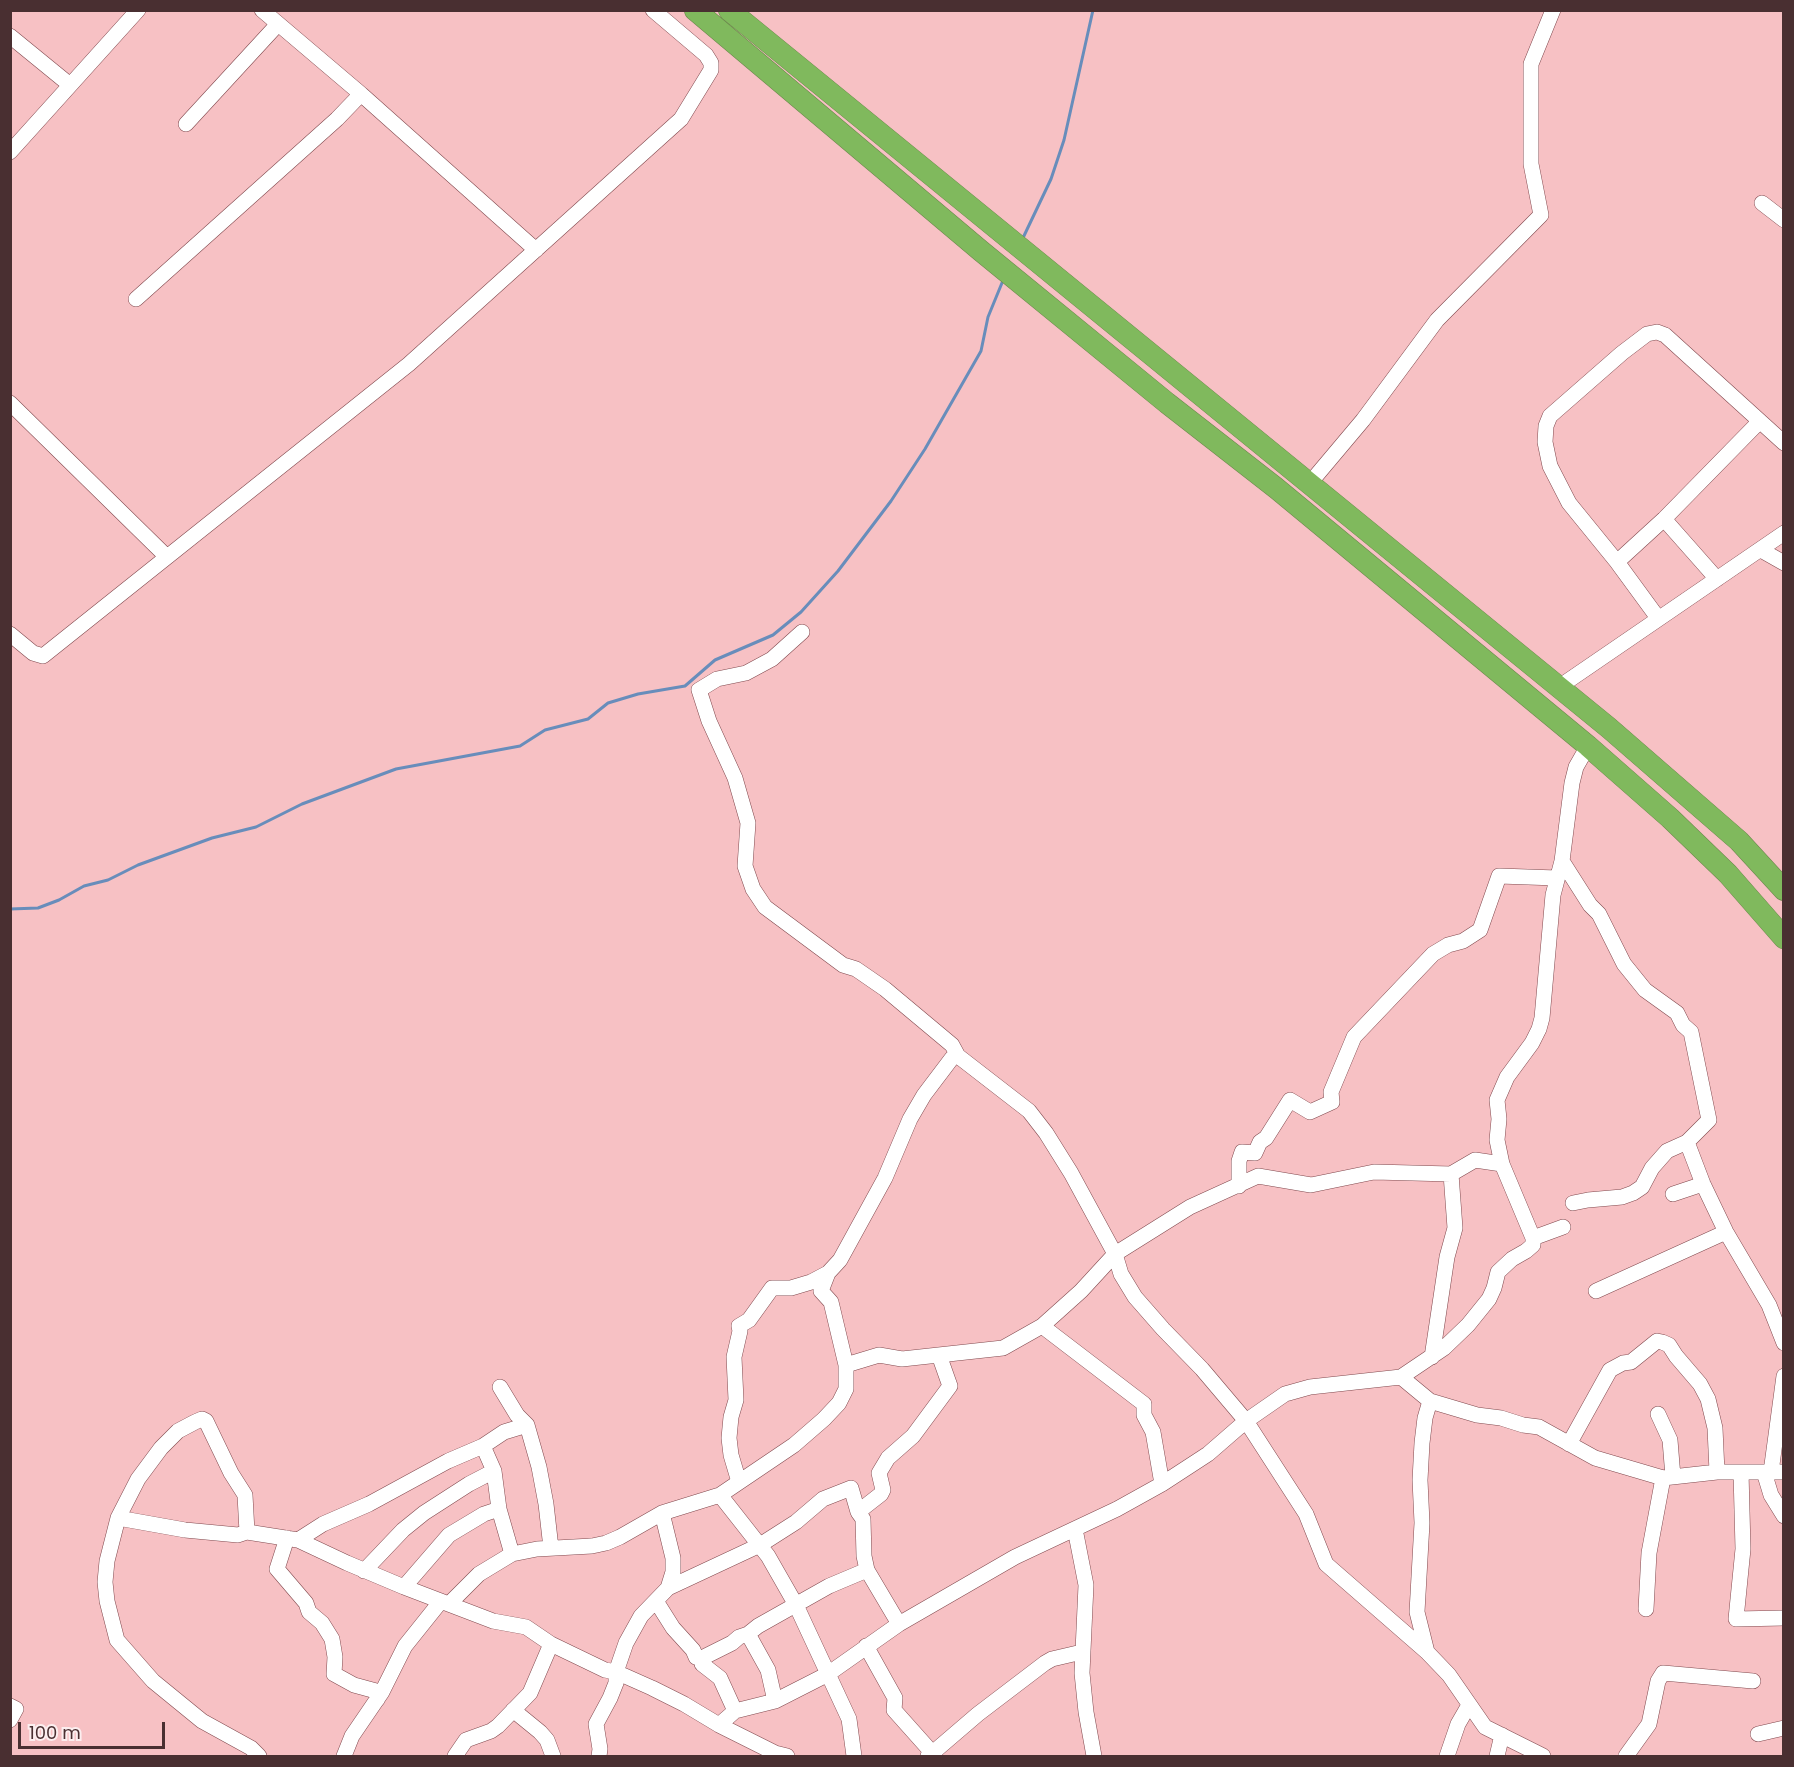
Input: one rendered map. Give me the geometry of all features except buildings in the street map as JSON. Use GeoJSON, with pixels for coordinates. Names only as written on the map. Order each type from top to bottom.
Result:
{"type":"FeatureCollection","features":[{"type":"Feature","properties":{"kind":"highway"},"geometry":{"type":"LineString","coordinates":[[695,10],[981,251],[1167,403],[1276,488],[1588,746],[1670,818],[1728,874],[1784,938]]}},
{"type":"Feature","properties":{"kind":"highway"},"geometry":{"type":"LineString","coordinates":[[729,10],[1559,687],[1739,841],[1784,890]]}},
{"type":"Feature","properties":{"kind":"street"},"geometry":{"type":"LineString","coordinates":[[10,152],[138,10]]}},
{"type":"Feature","properties":{"kind":"street"},"geometry":{"type":"LineString","coordinates":[[262,10],[361,94],[536,250]]}},
{"type":"Feature","properties":{"kind":"street"},"geometry":{"type":"LineString","coordinates":[[10,634],[33,653],[43,656],[409,364],[681,119],[711,70],[711,63],[706,55],[653,10]]}},
{"type":"Feature","properties":{"kind":"street"},"geometry":{"type":"LineString","coordinates":[[1310,483],[1362,420],[1437,320],[1541,215],[1531,165],[1531,64],[1553,10]]}},
{"type":"Feature","properties":{"kind":"street"},"geometry":{"type":"LineString","coordinates":[[186,124],[278,24]]}},
{"type":"Feature","properties":{"kind":"street"},"geometry":{"type":"LineString","coordinates":[[10,36],[70,85]]}},
{"type":"Feature","properties":{"kind":"street"},"geometry":{"type":"LineString","coordinates":[[136,299],[337,119],[361,94]]}},
{"type":"Feature","properties":{"kind":"street"},"geometry":{"type":"LineString","coordinates":[[1762,203],[1784,220]]}},
{"type":"Feature","properties":{"kind":"street"},"geometry":{"type":"LineString","coordinates":[[1659,618],[1569,503],[1550,466],[1545,442],[1546,426],[1550,416],[1622,353],[1647,334],[1657,332],[1665,335],[1784,443]]}},
{"type":"Feature","properties":{"kind":"street"},"geometry":{"type":"LineString","coordinates":[[10,403],[167,557]]}},
{"type":"Feature","properties":{"kind":"street"},"geometry":{"type":"LineString","coordinates":[[1617,562],[1664,519],[1760,421]]}},
{"type":"Feature","properties":{"kind":"street"},"geometry":{"type":"LineString","coordinates":[[1664,519],[1717,579]]}},
{"type":"Feature","properties":{"kind":"street"},"geometry":{"type":"LineString","coordinates":[[1559,687],[1784,533]]}},
{"type":"Feature","properties":{"kind":"street"},"geometry":{"type":"LineString","coordinates":[[1761,550],[1784,563]]}},
{"type":"Feature","properties":{"kind":"street"},"geometry":{"type":"LineString","coordinates":[[802,632],[772,659],[746,673],[717,680],[699,690],[709,720],[735,778],[748,823],[745,866],[753,889],[765,907],[843,965],[856,969],[885,989],[952,1045],[958,1056],[1029,1111],[1071,1173],[1114,1254],[1121,1275],[1135,1297],[1246,1420],[1306,1514],[1326,1564],[1427,1652],[1449,1675],[1485,1727],[1543,1756]]}},
{"type":"Feature","properties":{"kind":"street"},"geometry":{"type":"LineString","coordinates":[[719,1725],[735,1711],[775,1701],[828,1674],[898,1624],[1015,1557],[1117,1509],[1162,1484],[1208,1454],[1246,1420],[1285,1394],[1310,1387],[1401,1377],[1432,1357],[1468,1325],[1489,1299],[1512,1258],[1533,1245],[1533,1238],[1502,1164],[1497,1140],[1499,1119],[1497,1100],[1507,1077],[1532,1043],[1542,1018],[1549,926],[1562,861],[1572,783],[1576,767],[1588,746]]}},
{"type":"Feature","properties":{"kind":"street"},"geometry":{"type":"LineString","coordinates":[[1562,861],[1599,914],[1624,964],[1645,990],[1677,1013],[1683,1025],[1691,1032],[1709,1120],[1687,1142],[1667,1151],[1652,1168],[1642,1187],[1633,1193],[1622,1197],[1573,1203]]}},
{"type":"Feature","properties":{"kind":"street"},"geometry":{"type":"LineString","coordinates":[[1239,1186],[1239,1161],[1242,1152],[1255,1153],[1260,1142],[1266,1138],[1290,1100],[1310,1112],[1332,1102],[1331,1092],[1354,1037],[1433,954],[1448,945],[1463,941],[1480,930],[1499,876],[1557,878]]}},
{"type":"Feature","properties":{"kind":"street"},"geometry":{"type":"LineString","coordinates":[[344,1756],[352,1736],[377,1700],[405,1646],[445,1602],[479,1574],[512,1554],[528,1550],[606,1543],[662,1512],[720,1495],[794,1444],[839,1403],[846,1389],[846,1365],[831,1302],[821,1291],[828,1274],[840,1260],[885,1178],[919,1103],[952,1058],[958,1056]]}},
{"type":"Feature","properties":{"kind":"street"},"geometry":{"type":"LineString","coordinates":[[1687,1142],[1703,1184],[1726,1232],[1768,1305],[1784,1343]]}},
{"type":"Feature","properties":{"kind":"street"},"geometry":{"type":"LineString","coordinates":[[846,1365],[879,1355],[902,1359],[1003,1348],[1042,1326],[1082,1291],[1114,1254],[1190,1207],[1258,1176],[1311,1185],[1374,1172],[1451,1174],[1475,1160],[1502,1164]]}},
{"type":"Feature","properties":{"kind":"street"},"geometry":{"type":"LineString","coordinates":[[1432,1357],[1447,1257],[1455,1228],[1451,1174]]}},
{"type":"Feature","properties":{"kind":"street"},"geometry":{"type":"LineString","coordinates":[[1673,1194],[1703,1184]]}},
{"type":"Feature","properties":{"kind":"street"},"geometry":{"type":"LineString","coordinates":[[1533,1238],[1563,1227]]}},
{"type":"Feature","properties":{"kind":"street"},"geometry":{"type":"LineString","coordinates":[[1596,1291],[1726,1232]]}},
{"type":"Feature","properties":{"kind":"street"},"geometry":{"type":"LineString","coordinates":[[739,1482],[729,1438],[730,1417],[736,1400],[734,1357],[739,1326],[749,1320],[772,1288],[792,1288],[828,1274]]}},
{"type":"Feature","properties":{"kind":"street"},"geometry":{"type":"LineString","coordinates":[[1042,1326],[1143,1404],[1144,1415],[1153,1432],[1162,1484]]}},
{"type":"Feature","properties":{"kind":"street"},"geometry":{"type":"LineString","coordinates":[[1569,1444],[1610,1370],[1623,1363],[1632,1362],[1657,1341],[1669,1345],[1700,1384],[1708,1399],[1715,1428],[1717,1472]]}},
{"type":"Feature","properties":{"kind":"street"},"geometry":{"type":"LineString","coordinates":[[858,1512],[882,1494],[879,1473],[888,1458],[913,1436],[950,1386],[944,1354]]}},
{"type":"Feature","properties":{"kind":"street"},"geometry":{"type":"LineString","coordinates":[[1784,1376],[1771,1495],[1784,1516]]}},
{"type":"Feature","properties":{"kind":"street"},"geometry":{"type":"LineString","coordinates":[[1401,1377],[1430,1401],[1476,1415],[1539,1427],[1595,1458],[1668,1477],[1717,1472],[1773,1472]]}},
{"type":"Feature","properties":{"kind":"street"},"geometry":{"type":"LineString","coordinates":[[500,1387],[517,1415],[527,1425],[539,1467],[551,1548]]}},
{"type":"Feature","properties":{"kind":"street"},"geometry":{"type":"LineString","coordinates":[[1427,1652],[1417,1612],[1422,1524],[1420,1480],[1422,1443],[1430,1401]]}},
{"type":"Feature","properties":{"kind":"street"},"geometry":{"type":"LineString","coordinates":[[1646,1609],[1648,1553],[1668,1477],[1670,1440],[1658,1414]]}},
{"type":"Feature","properties":{"kind":"street"},"geometry":{"type":"LineString","coordinates":[[247,1532],[245,1495],[231,1473],[208,1425],[202,1419],[178,1431],[161,1448],[138,1479],[118,1518],[107,1562],[105,1582],[107,1601],[117,1640],[153,1681],[202,1721],[250,1748],[259,1756]]}},
{"type":"Feature","properties":{"kind":"street"},"geometry":{"type":"LineString","coordinates":[[377,1700],[380,1694],[376,1691],[354,1685],[334,1674],[335,1657],[332,1639],[322,1623],[309,1612],[306,1603],[277,1569],[293,1539],[369,1504],[448,1461],[483,1446],[504,1432],[527,1425]]}},
{"type":"Feature","properties":{"kind":"street"},"geometry":{"type":"LineString","coordinates":[[483,1446],[494,1471],[499,1509],[512,1554]]}},
{"type":"Feature","properties":{"kind":"street"},"geometry":{"type":"LineString","coordinates":[[364,1570],[403,1530],[424,1513],[494,1471]]}},
{"type":"Feature","properties":{"kind":"street"},"geometry":{"type":"LineString","coordinates":[[1741,1472],[1743,1550],[1736,1619],[1784,1618]]}},
{"type":"Feature","properties":{"kind":"street"},"geometry":{"type":"LineString","coordinates":[[599,1756],[596,1724],[616,1683],[616,1672],[626,1643],[641,1616],[668,1588],[760,1545],[796,1522],[823,1500],[851,1488],[862,1519],[867,1570],[898,1624]]}},
{"type":"Feature","properties":{"kind":"street"},"geometry":{"type":"LineString","coordinates":[[720,1495],[776,1568],[796,1605],[849,1719],[854,1756]]}},
{"type":"Feature","properties":{"kind":"street"},"geometry":{"type":"LineString","coordinates":[[404,1587],[449,1535],[499,1509]]}},
{"type":"Feature","properties":{"kind":"street"},"geometry":{"type":"LineString","coordinates":[[662,1512],[673,1558],[673,1572],[668,1588]]}},
{"type":"Feature","properties":{"kind":"street"},"geometry":{"type":"LineString","coordinates":[[118,1518],[185,1530],[238,1535],[247,1532],[293,1539],[404,1587],[493,1621],[526,1628],[551,1644],[684,1704],[719,1725],[775,1753],[787,1756]]}},
{"type":"Feature","properties":{"kind":"street"},"geometry":{"type":"LineString","coordinates":[[1075,1529],[1086,1585],[1082,1652],[1086,1712],[1094,1756]]}},
{"type":"Feature","properties":{"kind":"street"},"geometry":{"type":"LineString","coordinates":[[656,1601],[673,1628],[693,1650],[696,1657],[702,1658],[748,1634],[829,1586],[867,1570]]}},
{"type":"Feature","properties":{"kind":"street"},"geometry":{"type":"LineString","coordinates":[[748,1634],[768,1670],[775,1701]]}},
{"type":"Feature","properties":{"kind":"street"},"geometry":{"type":"LineString","coordinates":[[455,1756],[466,1740],[491,1731],[533,1687],[544,1655],[551,1644]]}},
{"type":"Feature","properties":{"kind":"street"},"geometry":{"type":"LineString","coordinates":[[866,1646],[895,1698],[894,1710],[927,1747],[930,1752],[928,1756]]}},
{"type":"Feature","properties":{"kind":"street"},"geometry":{"type":"LineString","coordinates":[[928,1756],[1037,1669],[1052,1659],[1082,1652]]}},
{"type":"Feature","properties":{"kind":"street"},"geometry":{"type":"LineString","coordinates":[[702,1658],[702,1664],[720,1678],[735,1711]]}},
{"type":"Feature","properties":{"kind":"street"},"geometry":{"type":"LineString","coordinates":[[1626,1756],[1649,1724],[1658,1681],[1663,1673],[1753,1681]]}},
{"type":"Feature","properties":{"kind":"street"},"geometry":{"type":"LineString","coordinates":[[1447,1756],[1458,1724],[1469,1705]]}},
{"type":"Feature","properties":{"kind":"street"},"geometry":{"type":"LineString","coordinates":[[10,1706],[16,1709],[10,1720]]}},
{"type":"Feature","properties":{"kind":"street"},"geometry":{"type":"LineString","coordinates":[[513,1710],[540,1731],[547,1740],[553,1756]]}},
{"type":"Feature","properties":{"kind":"street"},"geometry":{"type":"LineString","coordinates":[[1758,1734],[1784,1728]]}},
{"type":"Feature","properties":{"kind":"street"},"geometry":{"type":"LineString","coordinates":[[1497,1756],[1502,1735]]}},
{"type":"Feature","properties":{"kind":"waterway"},"geometry":{"type":"LineString","coordinates":[[1022,240],[1051,179],[1064,140],[1093,10]]}},
{"type":"Feature","properties":{"kind":"waterway"},"geometry":{"type":"LineString","coordinates":[[10,909],[38,908],[59,900],[84,886],[108,880],[138,865],[212,838],[256,827],[302,804],[396,769],[520,746],[545,730],[588,719],[608,703],[638,694],[685,686],[715,660],[773,635],[801,612],[838,571],[891,501],[925,449],[981,351],[988,317],[1004,278]]}}]}
